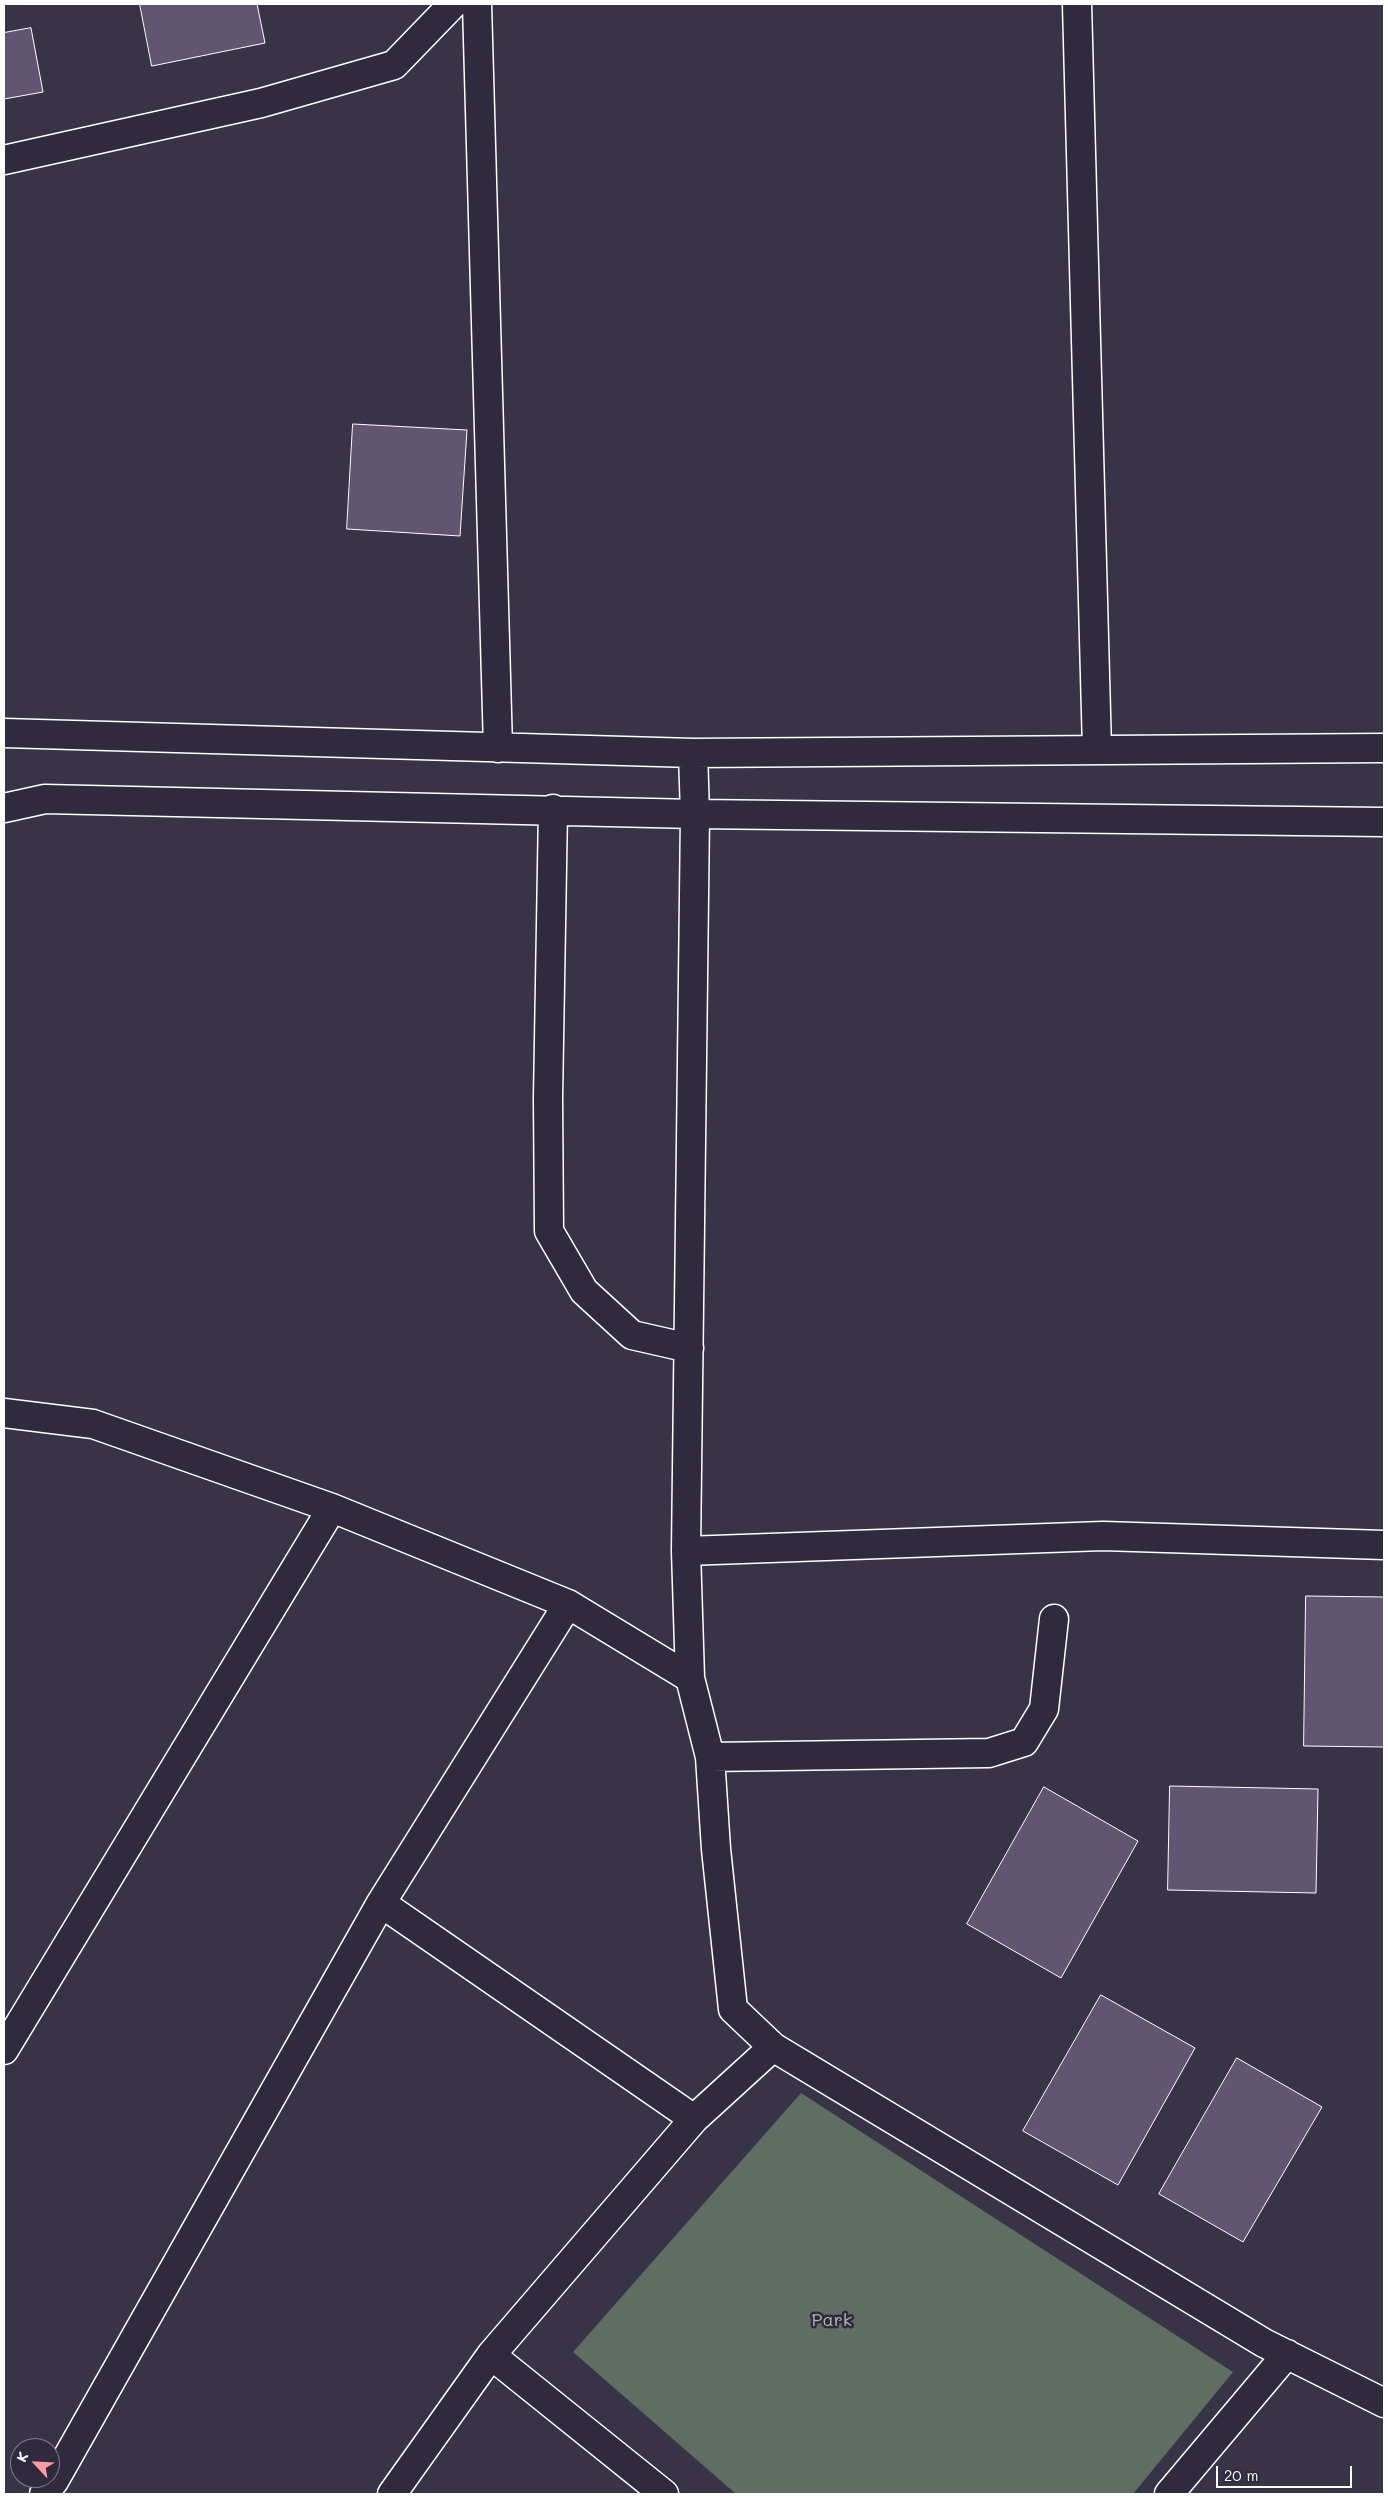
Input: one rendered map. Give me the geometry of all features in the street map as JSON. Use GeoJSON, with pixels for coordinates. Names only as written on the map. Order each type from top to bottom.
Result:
{"type":"FeatureCollection","features":[{"type":"Feature","properties":{"kind":"street"},"geometry":{"type":"LineString","coordinates":[[4,160],[261,103],[394,65],[453,4]]}},
{"type":"Feature","properties":{"kind":"street"},"geometry":{"type":"LineString","coordinates":[[477,4],[498,748]]}},
{"type":"Feature","properties":{"kind":"street"},"geometry":{"type":"LineString","coordinates":[[1078,4],[1097,750]]}},
{"type":"Feature","properties":{"kind":"street"},"geometry":{"type":"LineString","coordinates":[[4,733],[693,754],[1384,748]]}},
{"type":"Feature","properties":{"kind":"street"},"geometry":{"type":"LineString","coordinates":[[693,754],[695,814],[686,1551],[690,1678],[710,1757],[716,1849],[732,2009],[773,2047],[1264,2343],[1384,2403]]}},
{"type":"Feature","properties":{"kind":"street"},"geometry":{"type":"LineString","coordinates":[[4,808],[45,799],[553,809],[695,814],[1384,822]]}},
{"type":"Feature","properties":{"kind":"street"},"geometry":{"type":"LineString","coordinates":[[553,809],[548,1098],[549,1231],[584,1291],[632,1335],[689,1348]]}},
{"type":"Feature","properties":{"kind":"street"},"geometry":{"type":"LineString","coordinates":[[4,1413],[93,1424],[332,1508],[568,1604],[690,1678]]}},
{"type":"Feature","properties":{"kind":"street"},"geometry":{"type":"LineString","coordinates":[[4,2050],[332,1508]]}},
{"type":"Feature","properties":{"kind":"street"},"geometry":{"type":"LineString","coordinates":[[686,1551],[1103,1536],[1384,1546]]}},
{"type":"Feature","properties":{"kind":"street"},"geometry":{"type":"LineString","coordinates":[[44,2494],[54,2482],[381,1903],[568,1604]]}},
{"type":"Feature","properties":{"kind":"street"},"geometry":{"type":"LineString","coordinates":[[710,1757],[989,1753],[1024,1742],[1044,1709],[1054,1619]]}},
{"type":"Feature","properties":{"kind":"street"},"geometry":{"type":"LineString","coordinates":[[381,1903],[694,2119]]}},
{"type":"Feature","properties":{"kind":"street"},"geometry":{"type":"LineString","coordinates":[[392,2494],[492,2355],[694,2119],[773,2047]]}},
{"type":"Feature","properties":{"kind":"street"},"geometry":{"type":"LineString","coordinates":[[1169,2494],[1287,2354]]}},
{"type":"Feature","properties":{"kind":"street"},"geometry":{"type":"LineString","coordinates":[[492,2355],[664,2494]]}},
{"type":"Feature","properties":{"kind":"green space","name":"Park"},"geometry":{"type":"Polygon","coordinates":[[[801,2093],[1233,2372],[1133,2494],[736,2494],[573,2352],[801,2093]]]}},
{"type":"Feature","properties":{"kind":"building"},"geometry":{"type":"Polygon","coordinates":[[[140,4],[257,4],[265,43],[152,66],[140,4]]]}},
{"type":"Feature","properties":{"kind":"building"},"geometry":{"type":"Polygon","coordinates":[[[31,28],[43,92],[4,99],[4,33],[31,28]]]}},
{"type":"Feature","properties":{"kind":"building"},"geometry":{"type":"Polygon","coordinates":[[[353,424],[467,430],[460,536],[347,529],[353,424]]]}},
{"type":"Feature","properties":{"kind":"building"},"geometry":{"type":"Polygon","coordinates":[[[1306,1596],[1384,1597],[1384,1747],[1304,1746],[1306,1596]]]}},
{"type":"Feature","properties":{"kind":"building"},"geometry":{"type":"Polygon","coordinates":[[[1170,1786],[1318,1789],[1316,1893],[1168,1890],[1170,1786]]]}},
{"type":"Feature","properties":{"kind":"building"},"geometry":{"type":"Polygon","coordinates":[[[1044,1787],[1138,1841],[1061,1978],[967,1924],[1044,1787]]]}},
{"type":"Feature","properties":{"kind":"building"},"geometry":{"type":"Polygon","coordinates":[[[1101,1995],[1195,2048],[1118,2185],[1023,2131],[1101,1995]]]}},
{"type":"Feature","properties":{"kind":"building"},"geometry":{"type":"Polygon","coordinates":[[[1237,2058],[1322,2107],[1243,2242],[1159,2194],[1237,2058]]]}}]}
